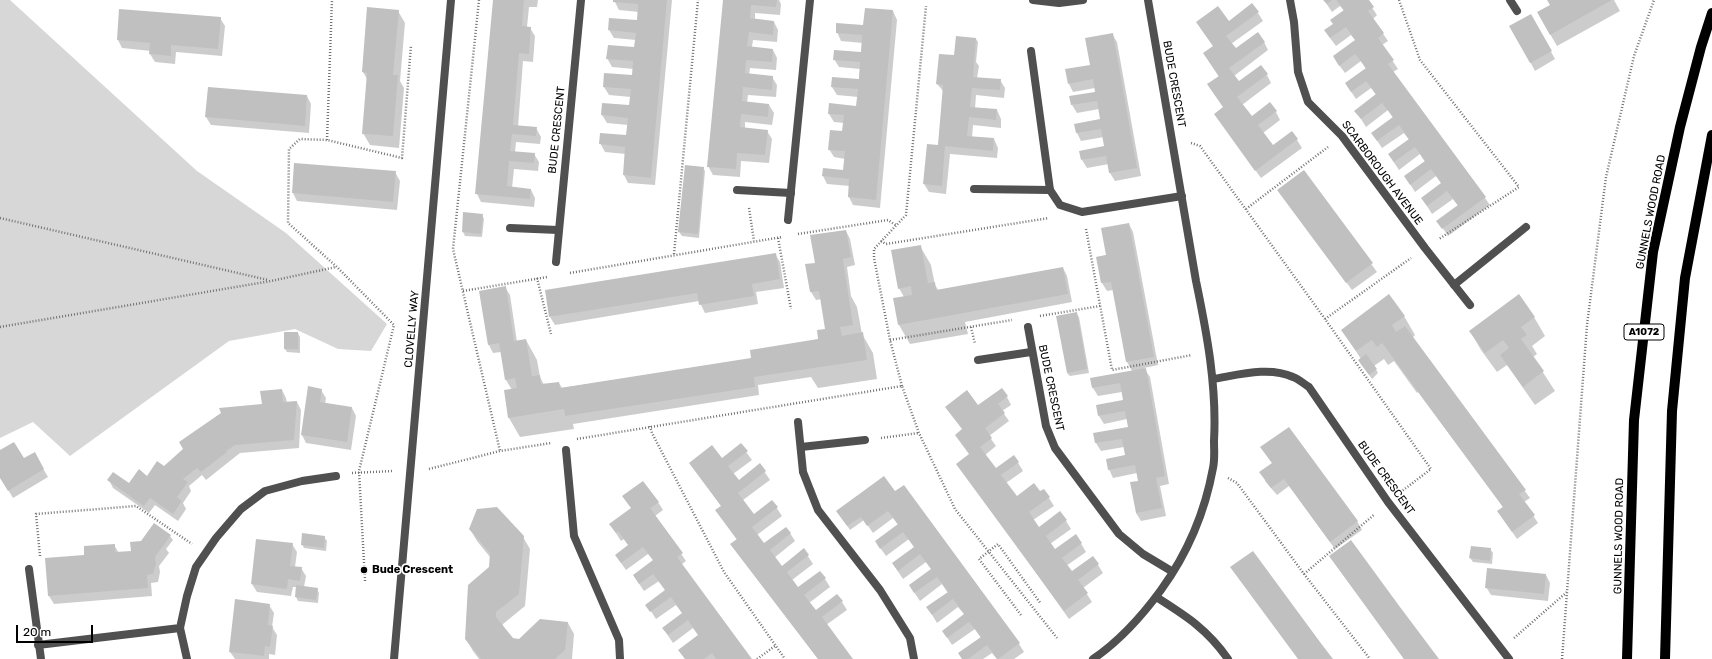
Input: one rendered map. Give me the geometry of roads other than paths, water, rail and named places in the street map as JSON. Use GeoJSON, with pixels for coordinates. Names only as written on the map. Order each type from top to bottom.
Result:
{"type":"FeatureCollection","features":[{"type":"Feature","properties":{"kind":"main road","name":"GUNNELS WOOD ROAD"},"geometry":{"type":"LineString","coordinates":[[1628,659],[1634,420],[1653,252],[1680,127],[1701,47],[1712,13]]}},
{"type":"Feature","properties":{"kind":"main road","name":"A1072"},"geometry":{"type":"LineString","coordinates":[[1665,659],[1672,411],[1685,278],[1712,135]]}},
{"type":"Feature","properties":{"kind":"street","name":"CLOVELLY WAY"},"geometry":{"type":"LineString","coordinates":[[394,659],[451,0]]}},
{"type":"Feature","properties":{"kind":"street","name":"BUDE CRESCENT"},"geometry":{"type":"LineString","coordinates":[[556,262],[581,0]]}},
{"type":"Feature","properties":{"kind":"street"},"geometry":{"type":"LineString","coordinates":[[788,220],[810,0]]}},
{"type":"Feature","properties":{"kind":"street"},"geometry":{"type":"LineString","coordinates":[[1033,0],[1059,3],[1083,0]]}},
{"type":"Feature","properties":{"kind":"street","name":"BUDE CRESCENT"},"geometry":{"type":"LineString","coordinates":[[1094,659],[1111,647],[1138,620],[1173,572],[1201,515],[1213,467],[1215,422],[1213,379],[1148,0]]}},
{"type":"Feature","properties":{"kind":"street","name":"SCARBOROUGH AVENUE"},"geometry":{"type":"LineString","coordinates":[[1290,0],[1294,22],[1298,72],[1308,102],[1342,136],[1425,248],[1470,305]]}},
{"type":"Feature","properties":{"kind":"street"},"geometry":{"type":"LineString","coordinates":[[1510,0],[1517,11]]}},
{"type":"Feature","properties":{"kind":"street"},"geometry":{"type":"LineString","coordinates":[[1031,51],[1050,190],[1060,204],[1082,212],[1182,196]]}},
{"type":"Feature","properties":{"kind":"street"},"geometry":{"type":"LineString","coordinates":[[737,190],[790,193]]}},
{"type":"Feature","properties":{"kind":"street"},"geometry":{"type":"LineString","coordinates":[[974,190],[1050,190]]}},
{"type":"Feature","properties":{"kind":"street"},"geometry":{"type":"LineString","coordinates":[[1454,285],[1526,227]]}},
{"type":"Feature","properties":{"kind":"street"},"geometry":{"type":"LineString","coordinates":[[510,228],[558,230]]}},
{"type":"Feature","properties":{"kind":"street","name":"BUDE CRESCENT"},"geometry":{"type":"LineString","coordinates":[[1028,327],[1031,352],[1046,426],[1055,448],[1119,534],[1142,554],[1173,572]]}},
{"type":"Feature","properties":{"kind":"street"},"geometry":{"type":"LineString","coordinates":[[978,360],[1031,352]]}},
{"type":"Feature","properties":{"kind":"street","name":"BUDE CRESCENT"},"geometry":{"type":"LineString","coordinates":[[1213,379],[1256,373],[1280,372],[1294,377],[1309,387],[1388,502],[1510,659]]}},
{"type":"Feature","properties":{"kind":"street"},"geometry":{"type":"LineString","coordinates":[[798,422],[804,472],[818,510],[880,590],[910,638],[914,659]]}},
{"type":"Feature","properties":{"kind":"street"},"geometry":{"type":"LineString","coordinates":[[801,447],[865,440]]}},
{"type":"Feature","properties":{"kind":"street"},"geometry":{"type":"LineString","coordinates":[[566,450],[574,536],[619,640],[620,659]]}},
{"type":"Feature","properties":{"kind":"street"},"geometry":{"type":"LineString","coordinates":[[187,659],[180,628],[187,596],[196,567],[216,538],[241,509],[265,491],[302,481],[336,476]]}},
{"type":"Feature","properties":{"kind":"street"},"geometry":{"type":"LineString","coordinates":[[29,569],[41,659]]}},
{"type":"Feature","properties":{"kind":"street"},"geometry":{"type":"LineString","coordinates":[[1156,597],[1194,621],[1216,643],[1228,659]]}},
{"type":"Feature","properties":{"kind":"street"},"geometry":{"type":"LineString","coordinates":[[38,645],[180,628]]}},
{"type":"Feature","properties":{"kind":"place","name":"Bude Crescent"},"geometry":{"type":"Point","coordinates":[364,570]}}]}
